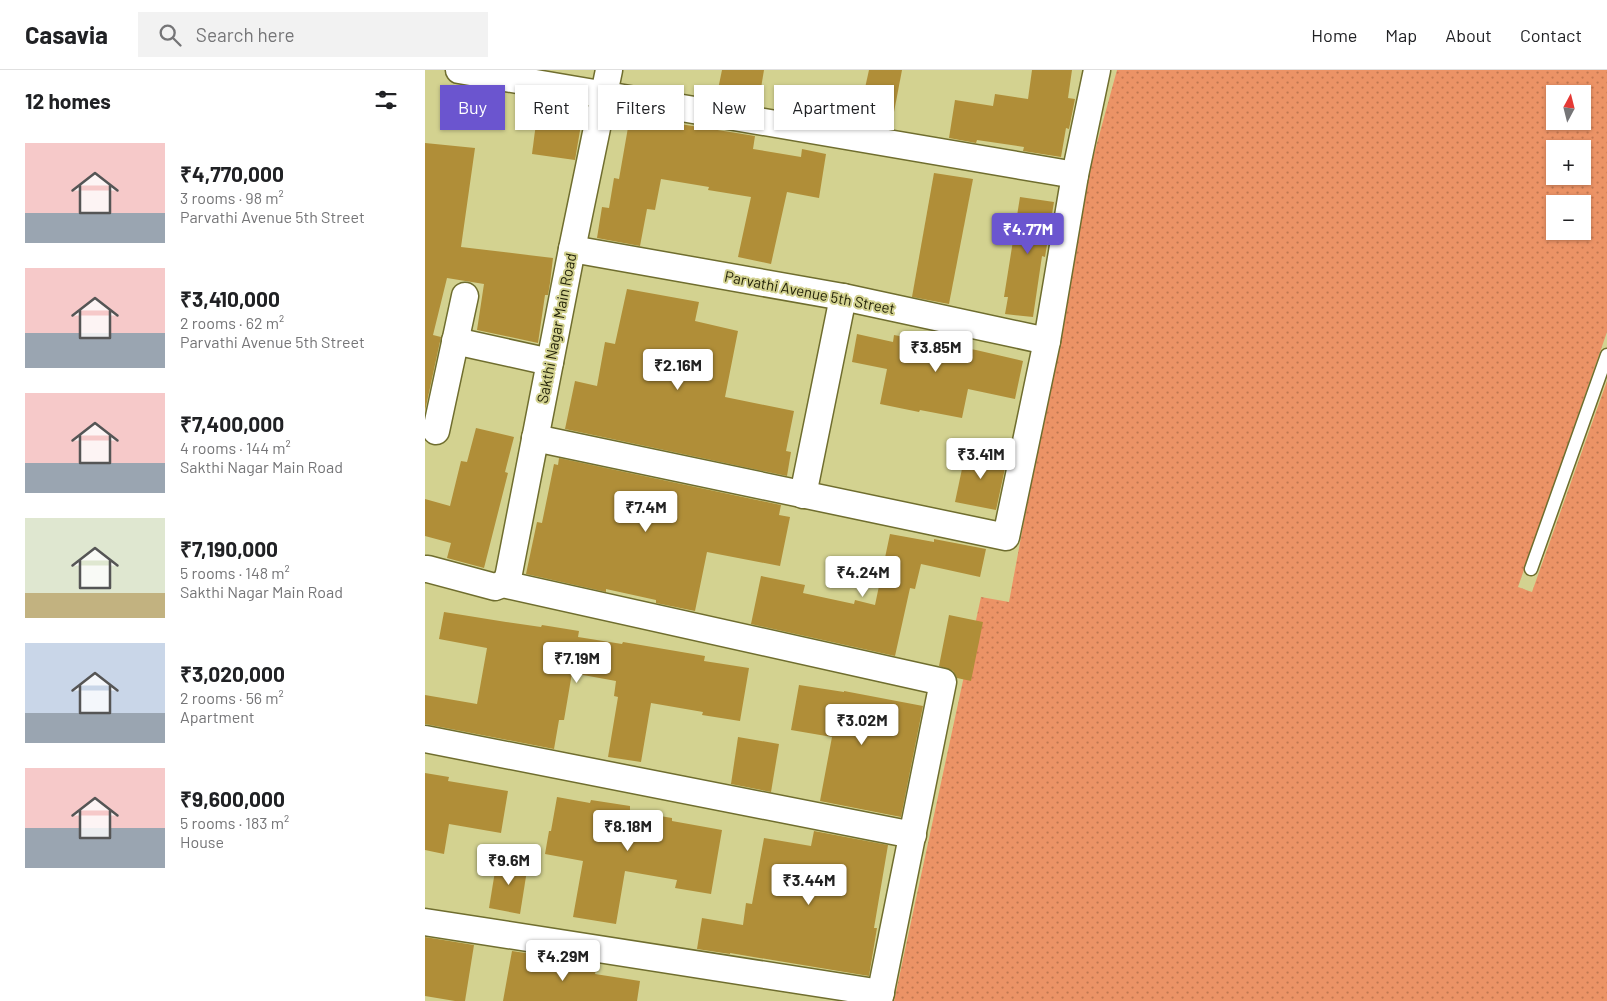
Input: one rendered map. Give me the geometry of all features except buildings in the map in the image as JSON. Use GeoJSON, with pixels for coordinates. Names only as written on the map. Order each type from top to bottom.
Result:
{"type":"FeatureCollection","features":[{"type":"Feature","properties":{"kind":"street"},"geometry":{"type":"LineString","coordinates":[[459,70],[606,82],[1075,175]]}},
{"type":"Feature","properties":{"kind":"street"},"geometry":{"type":"LineString","coordinates":[[535,438],[1006,537],[1047,341],[1075,175],[1097,70]]}},
{"type":"Feature","properties":{"kind":"street","name":"Sakthi Nagar Main Road"},"geometry":{"type":"LineString","coordinates":[[503,584],[507,580],[509,573],[606,82]]}},
{"type":"Feature","properties":{"kind":"street","name":"Parvathi Avenue 5th Street"},"geometry":{"type":"LineString","coordinates":[[572,249],[843,297],[1047,341]]}},
{"type":"Feature","properties":{"kind":"street"},"geometry":{"type":"LineString","coordinates":[[436,432],[465,296]]}},
{"type":"Feature","properties":{"kind":"street"},"geometry":{"type":"LineString","coordinates":[[803,495],[843,297]]}},
{"type":"Feature","properties":{"kind":"street"},"geometry":{"type":"LineString","coordinates":[[455,342],[550,362]]}},
{"type":"Feature","properties":{"kind":"street"},"geometry":{"type":"LineString","coordinates":[[425,569],[495,586],[503,584],[943,682],[880,997],[425,922]]}},
{"type":"Feature","properties":{"kind":"street"},"geometry":{"type":"LineString","coordinates":[[425,739],[913,835]]}},
{"type":"Feature","properties":{"kind":"lane"},"geometry":{"type":"LineString","coordinates":[[1531,570],[1607,356]]}},
{"type":"Feature","properties":{"kind":"shaded area"},"geometry":{"type":"Polygon","coordinates":[[[1117,70],[1607,70],[1607,332],[1518,587],[1532,592],[1607,381],[1607,1001],[894,1001],[981,597],[1009,602],[1088,176],[1117,70]]]}}]}
